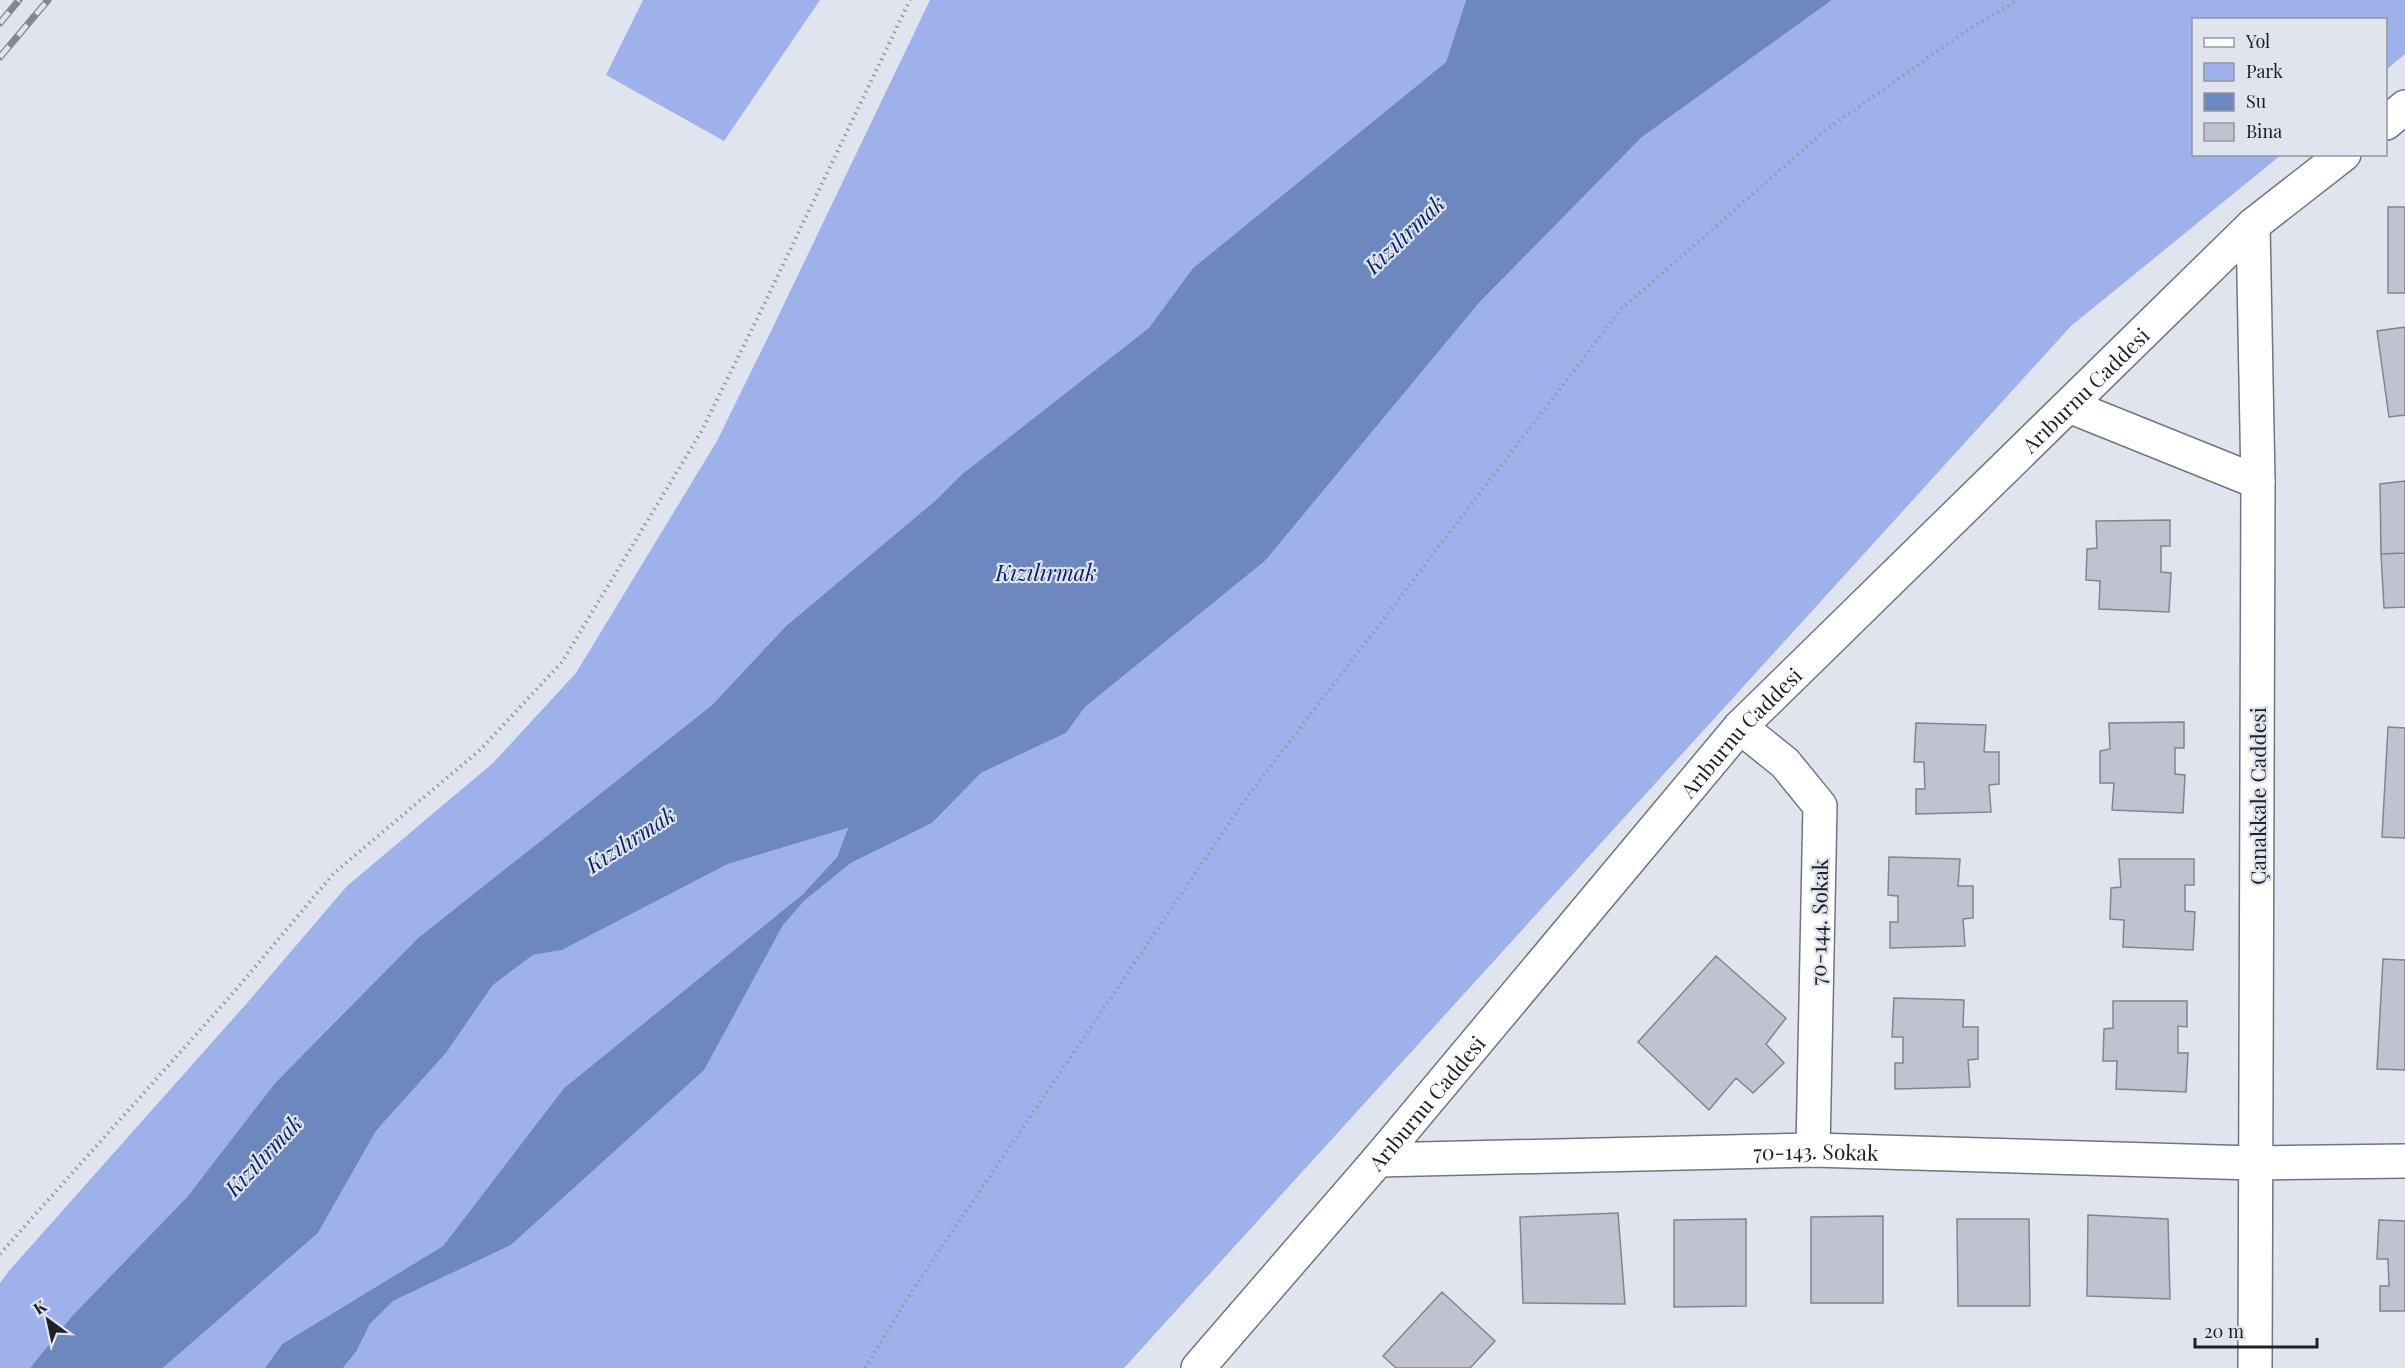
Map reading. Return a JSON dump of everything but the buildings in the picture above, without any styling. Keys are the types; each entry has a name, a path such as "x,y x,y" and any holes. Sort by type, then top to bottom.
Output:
{"street":[{"path":"2387,121 2405,107"},
{"name":"Arıburnu Caddesi","path":"1198,1368 1378,1160 1740,727 2253,225 2341,156"},
{"name":"Çanakkale Caddesi","path":"2253,225 2258,482 2254,1368"},
{"path":"2069,406 2258,482"},
{"name":"70-144. Sokak","path":"1740,727 1785,763 1820,806 1813,1150"},
{"name":"70-143. Sokak","path":"1378,1160 1813,1150 2254,1163 2405,1161"}],"path":[{"path":"0,1254 234,992 334,873 480,750 562,662 701,432 910,0"},
{"path":"865,1368 914,1288 1247,797 1622,308 1827,130 1969,29 2018,0"}],"green space":[{"path":"643,0 820,0 724,141 606,75"},
{"path":"930,0 1466,0 1446,62 1193,268 1150,328 961,475 936,500 786,626 712,705 418,938 275,1083 187,1197 72,1316 30,1368 0,1368 0,1283 8,1272 247,1003 347,886 493,763 576,673 717,441"},
{"path":"1832,0 2405,0 2405,54 2387,69 2387,18 2192,18 2192,156 2280,156 2071,326 1124,1368 343,1368 356,1352 370,1324 393,1301 511,1245 703,1070 783,924 804,901 851,863 932,823 981,773 1066,733 1085,707 1265,561 1478,304 1642,137"},
{"path":"848,828 837,857 803,894 564,1088 443,1246 282,1344 265,1368 163,1368 318,1233 376,1131 446,1053 493,985 533,955 562,950 728,864"}],"water":[{"name":"Kızılırmak","path":"1466,0 1832,0 1642,137 1478,304 1265,561 1085,707 1066,733 981,773 932,823 851,863 804,901 783,925 704,1070 511,1245 393,1301 370,1324 356,1352 343,1368 265,1368 282,1344 443,1246 564,1088 803,894 837,857 848,828 728,864 562,950 533,955 493,985 446,1053 376,1131 318,1233 163,1368 30,1368 72,1316 187,1197 275,1083 418,938 712,705 786,626 936,500 961,475 1149,328 1193,268 1446,62"}],"railway":[{"path":"0,23 19,0"},
{"path":"0,57 48,0"}]}
